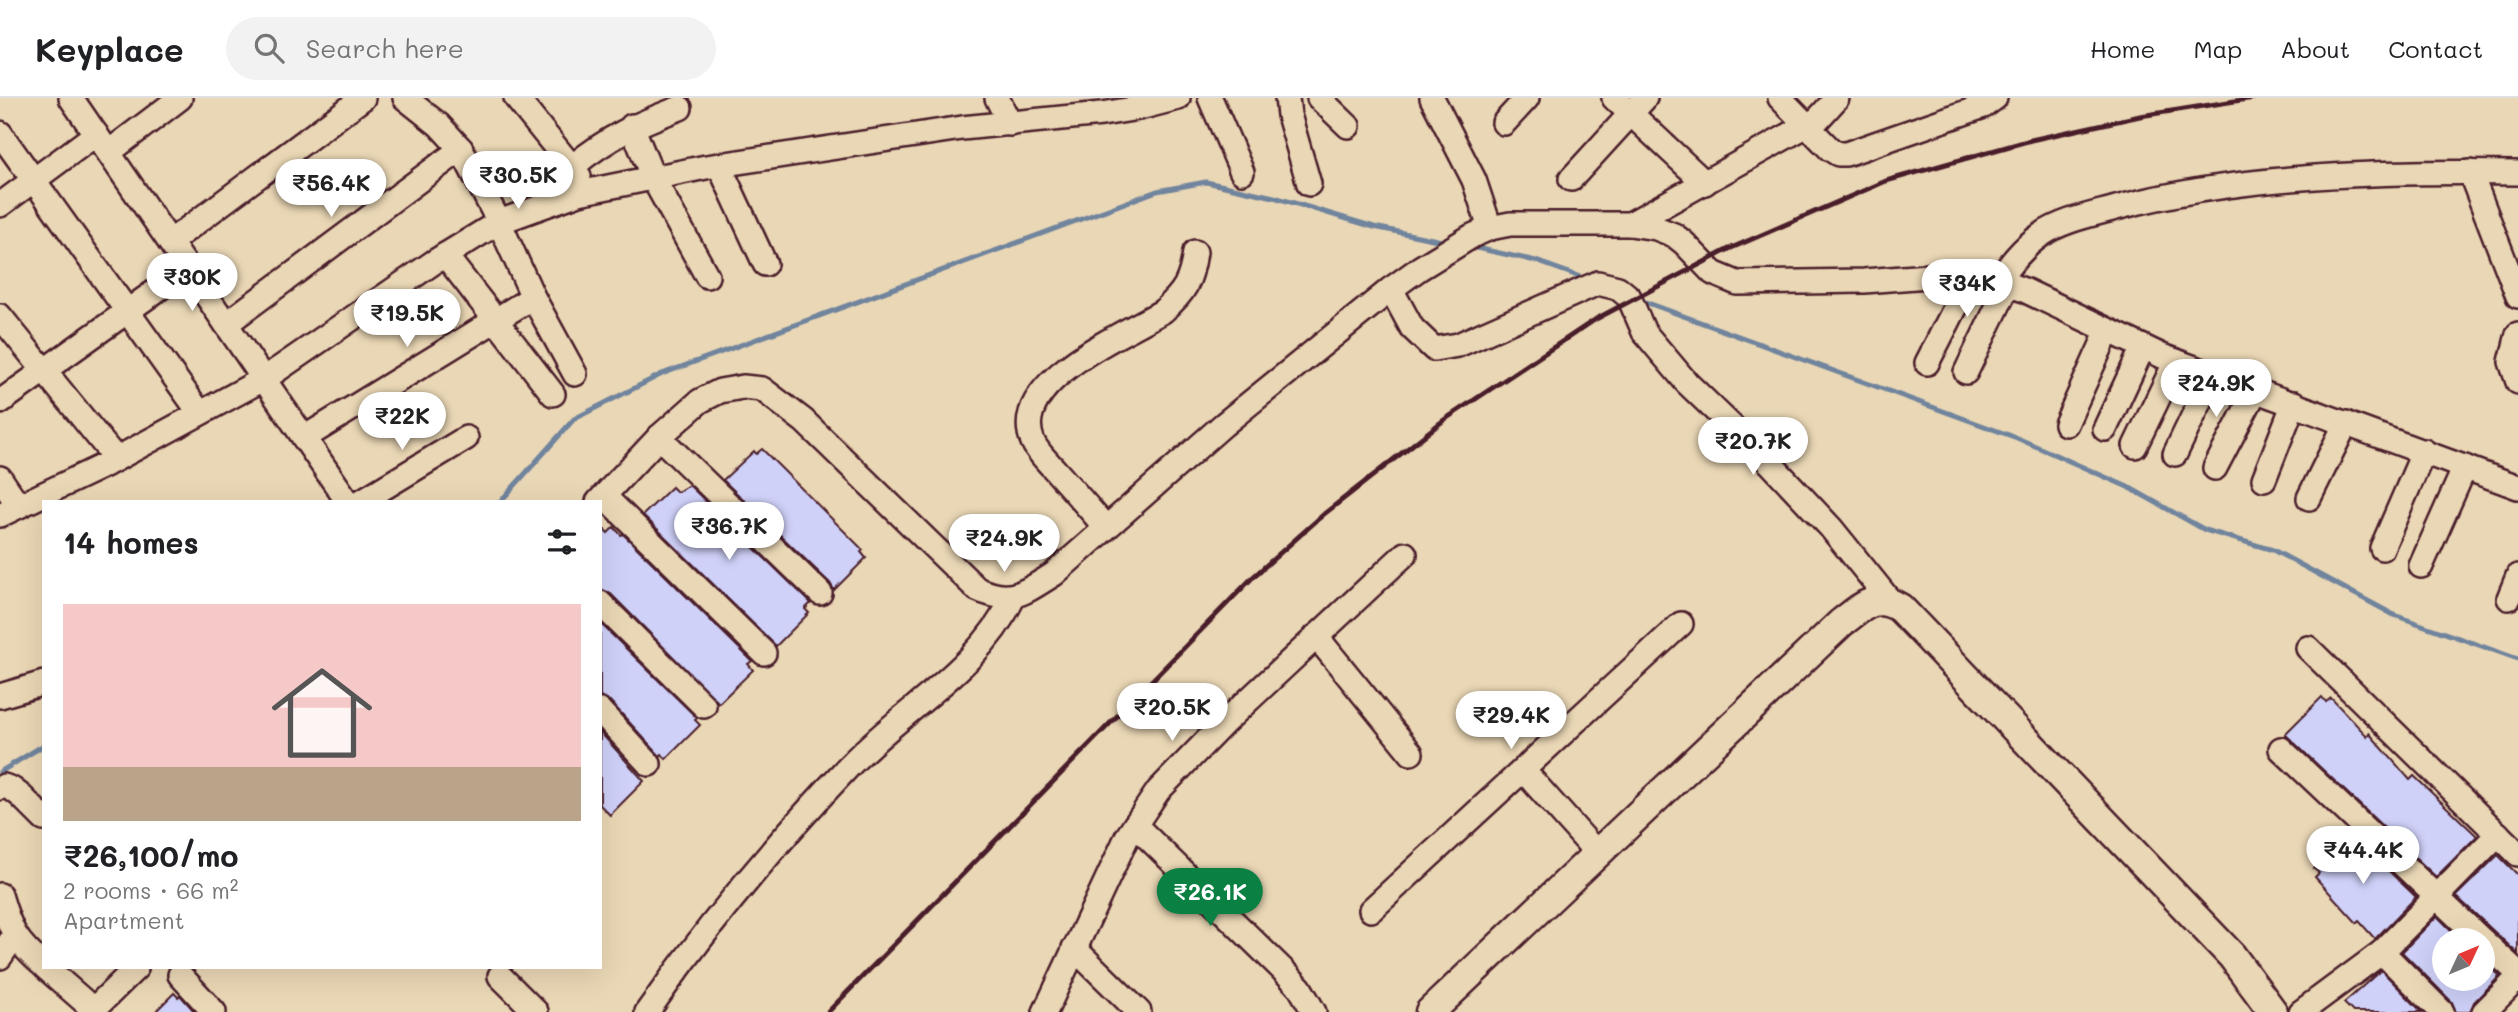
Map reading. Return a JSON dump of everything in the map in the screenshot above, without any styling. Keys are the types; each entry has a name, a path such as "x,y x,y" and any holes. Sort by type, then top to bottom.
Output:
{"street":[{"path":"71,98 347,500"},
{"path":"0,205 34,180 180,98"},
{"path":"170,242 363,98"},
{"path":"405,98 439,125 461,149 499,222 533,297 575,374"},
{"path":"516,98 573,166 588,191"},
{"path":"997,98 1010,124"},
{"path":"0,478 10,511 264,379 445,255 499,222 588,191 719,165 962,128 1010,124 1075,107 1139,108 1178,98"},
{"path":"1210,98 1242,172"},
{"path":"1287,98 1289,115 1309,184"},
{"path":"1319,98 1348,126"},
{"path":"1432,98 1474,180 1481,232"},
{"path":"1504,123 1527,98"},
{"path":"1780,98 1838,154 1846,154 1984,106 1995,98"},
{"path":"1630,225 1818,120 1837,98"},
{"path":"1571,179 1630,103 1705,183"},
{"path":"573,166 601,144 632,126 680,108"},
{"path":"632,126 653,178 707,276"},
{"path":"0,133 200,413"},
{"path":"226,324 461,149"},
{"path":"719,165 765,264"},
{"path":"2470,172 2518,296"},
{"path":"1966,372 2003,283 2028,245 2053,228 2145,200 2271,182 2337,176 2518,173"},
{"path":"764,653 601,499 659,437 700,401 720,391 743,387 762,389 804,421 977,589 995,597 1014,596 1054,574 1223,425 1391,289 1481,232 1531,223 1656,228 1674,235 1713,273 1737,283 1864,281 1941,275 2003,283 2176,361 2518,486"},
{"path":"1106,528 1038,451 1030,432 1032,412 1042,392 1061,372 1078,359 1163,311 1175,301 1189,282 1195,252"},
{"path":"445,255 553,394"},
{"path":"0,402 188,268"},
{"path":"1927,363 1971,277"},
{"path":"1391,289 1412,328 1434,349 1458,345 1598,283 1618,288 1629,297 1644,332 1687,383 1771,464 1831,528 1890,601 1985,695 2232,956 2273,1012"},
{"path":"304,438 533,297"},
{"path":"0,316 116,458"},
{"path":"2066,424 2108,331"},
{"path":"2518,334 2511,362 2518,382"},
{"path":"2105,429 2143,347"},
{"path":"2135,446 2176,361"},
{"path":"2175,454 2213,375"},
{"path":"2216,468 2256,390"},
{"path":"2264,479 2294,403"},
{"path":"2309,498 2346,422"},
{"path":"659,437 820,593"},
{"path":"363,500 466,438"},
{"path":"2382,548 2424,451"},
{"path":"2421,566 2465,467"},
{"path":"1045,1012 1112,866 1158,791 1179,767 1405,554"},
{"path":"2509,598 2518,576"},
{"path":"648,1012 707,930 812,807 851,764 977,653 999,624 1014,596"},
{"path":"1430,1012 1841,623 1869,602 1890,601"},
{"path":"602,605 704,706"},
{"path":"1371,910 1681,624"},
{"path":"1316,636 1411,752"},
{"path":"2308,648 2518,854"},
{"path":"0,696 42,684"},
{"path":"602,713 649,764"},
{"path":"2281,748 2470,928"},
{"path":"1523,770 1597,853"},
{"path":"0,788 4,786 12,789 42,817"},
{"path":"1135,825 1276,962 1300,988 1314,1012"},
{"path":"2301,1012 2382,952 2498,834"},
{"path":"0,895 14,936 42,964"},
{"path":"0,957 14,936"},
{"path":"1074,948 1139,1012"},
{"path":"2382,952 2442,1012"},
{"path":"2484,1012 2518,975 2496,953"},
{"path":"47,969 93,1011 135,969"},
{"path":"180,975 214,1012"},
{"path":"500,976 536,1012"}],"building":[{"path":"762,449 863,550 861,552 866,558 834,590 830,583 723,480 754,451 756,454"},
{"path":"689,485 811,603 805,609 809,613 776,646 643,515 672,487 677,492"},
{"path":"602,527 608,533 614,527 623,534 752,661 748,664 753,670 719,703 610,593 602,590"},
{"path":"602,625 697,718 695,720 700,725 666,759 662,754 660,756 610,701 602,698"},
{"path":"2322,697 2326,702 2331,698 2367,736 2369,733 2410,780 2414,776 2477,836 2436,877 2285,734"},
{"path":"602,734 644,781 610,815 602,807"},
{"path":"2349,833 2416,897 2375,939 2315,877 2319,873 2314,869"},
{"path":"2498,855 2518,875 2518,954 2496,933 2496,928 2490,928 2456,896"},
{"path":"2437,916 2449,928 2432,928 2432,982 2402,952"},
{"path":"2381,970 2422,1012 2353,1012 2344,1003"},
{"path":"2441,991 2485,991 2474,1002 2470,1012 2456,1012 2452,1002"},
{"path":"174,993 178,997 180,995 195,1012 155,1012"}],"waterway":[{"path":"502,500 574,419 662,374 1157,191 1206,182 1274,197 1374,227 1447,242"},
{"path":"1467,246 1536,261 1586,279"},
{"path":"1637,299 2017,438 2130,488 2205,530 2273,550 2394,615 2518,659"},
{"path":"0,772 42,746"}],"railway":[{"path":"828,1012 1253,577 1324,514 1444,420 1596,319 1729,249 1886,181 2031,140 2140,116 2254,98"}]}
